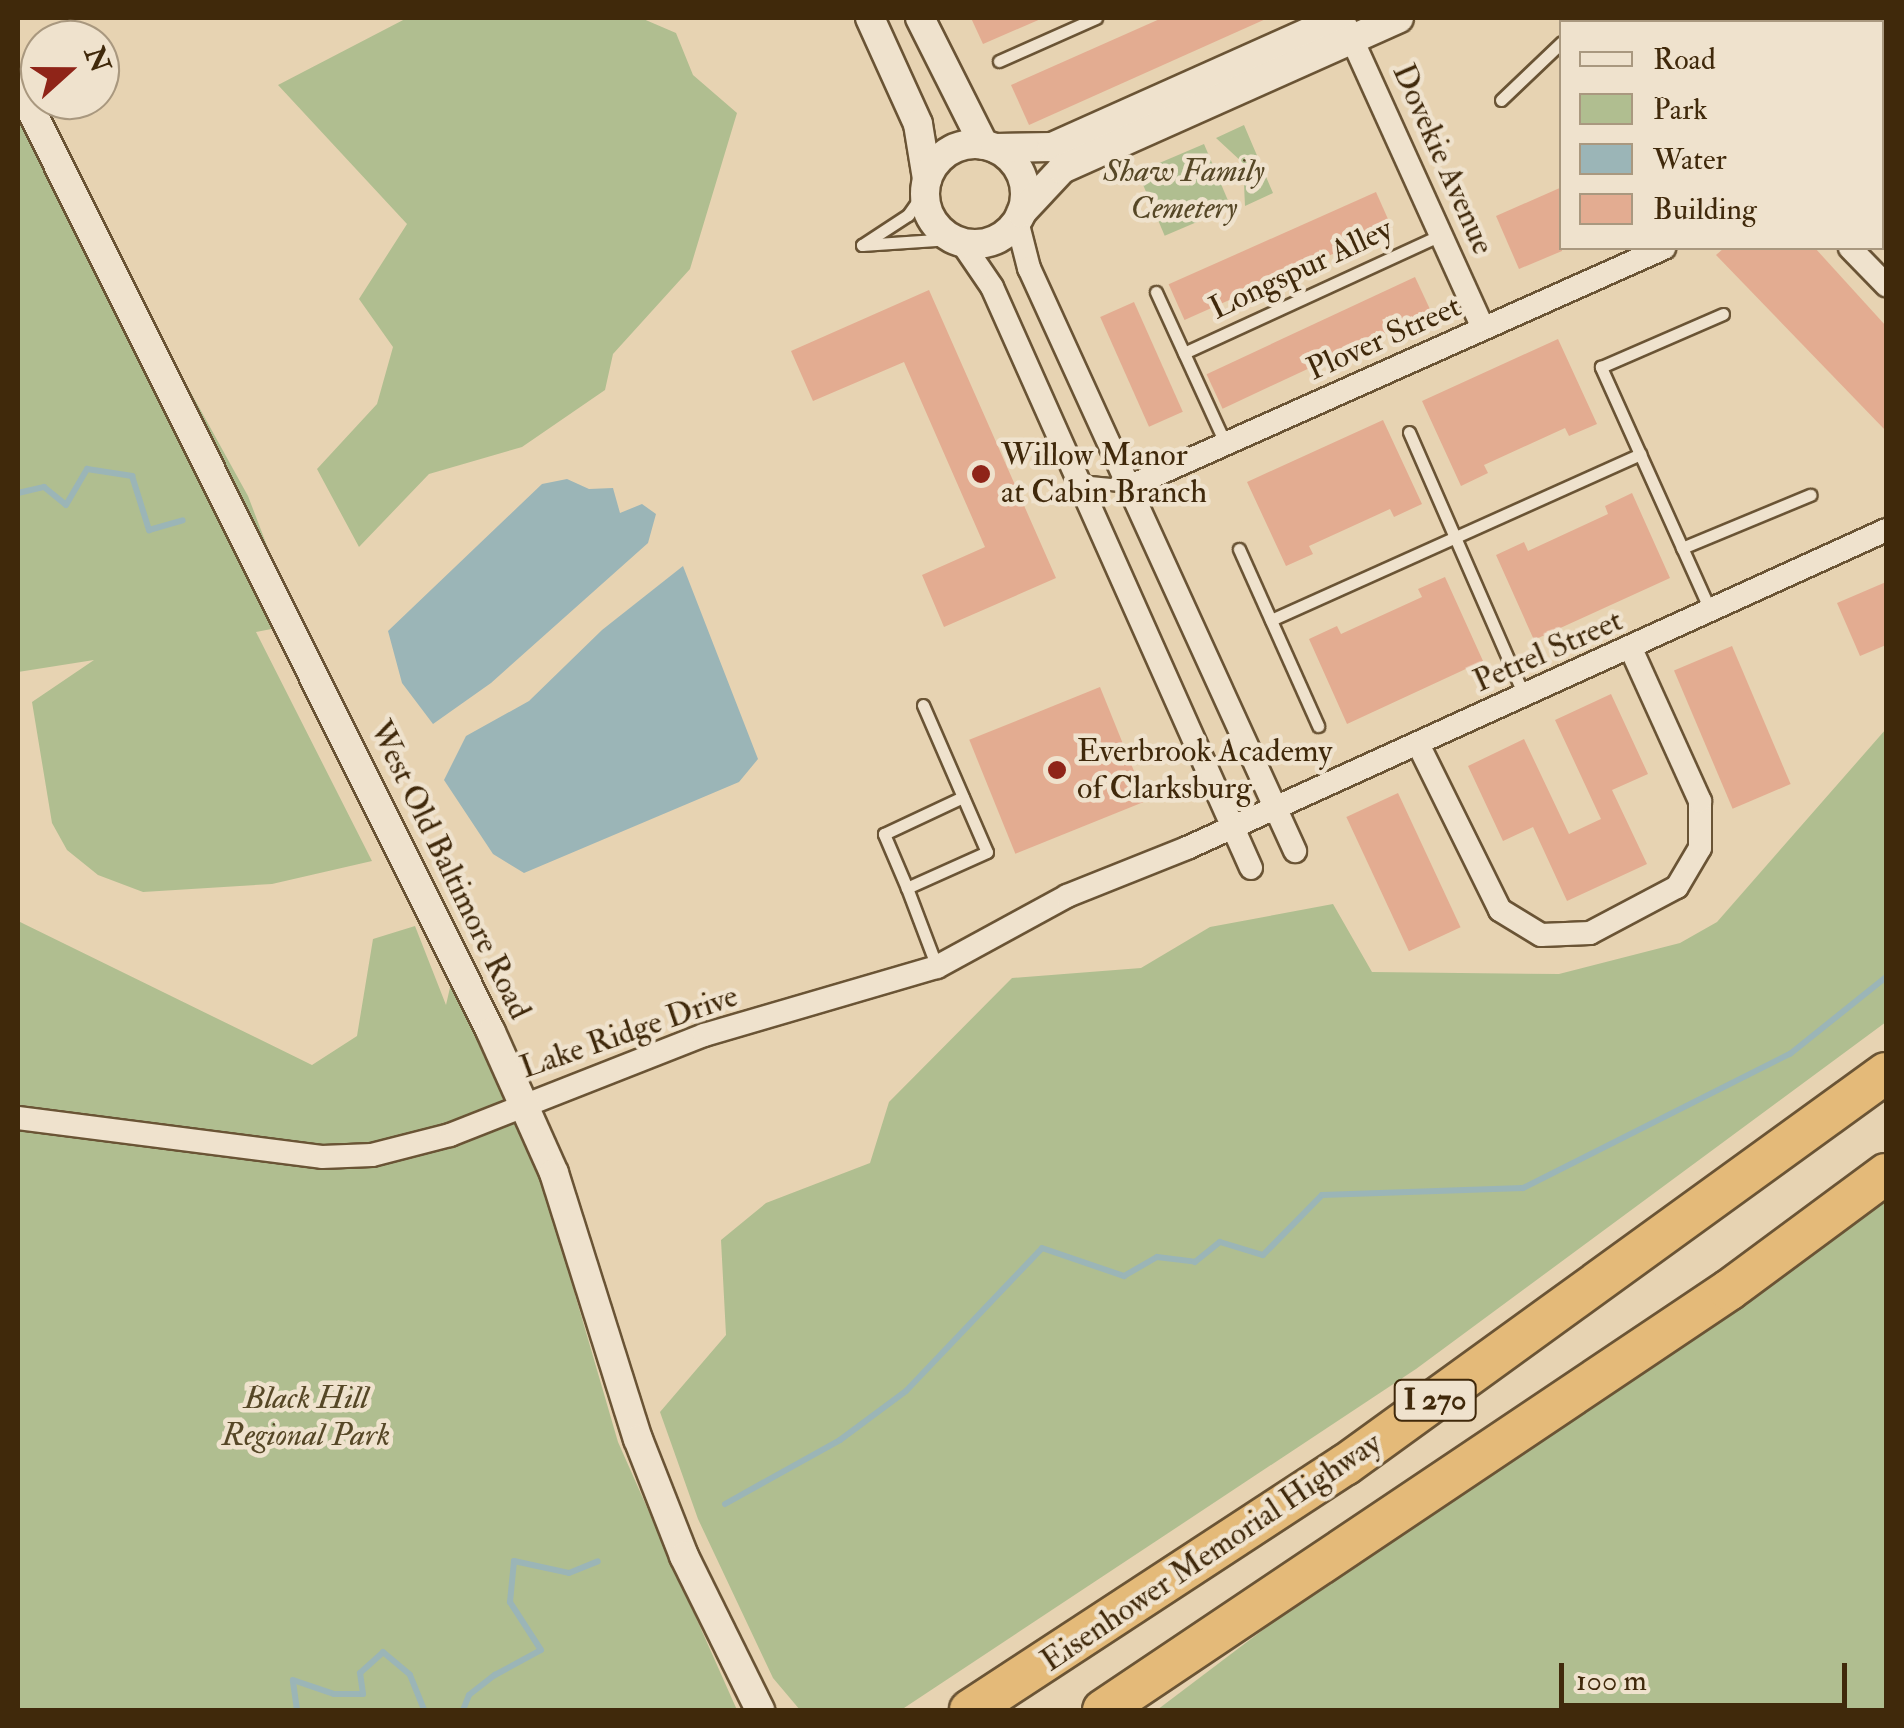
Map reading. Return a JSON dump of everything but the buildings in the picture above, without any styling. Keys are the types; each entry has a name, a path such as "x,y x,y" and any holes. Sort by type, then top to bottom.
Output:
{"highway":[{"name":"Eisenhower Memorial Highway","path":"970,1710 1346,1465 1886,1073"},
{"name":"I 270","path":"1104,1710 1729,1290 1886,1174"}],"street":[{"path":"870,18 918,124 931,219 980,262 1251,868"},
{"path":"920,18 989,146 1018,168 1019,217 1029,268 1295,851"},
{"path":"926,185 955,148 1052,146 1345,25 1398,18"},
{"path":"957,241 993,241 1062,169 1345,25"},
{"name":"Dovekie Avenue","path":"1345,25 1483,328"},
{"name":"West Old Baltimore Road","path":"18,84 217,494 363,770 522,1103 574,1231 638,1439 684,1556 760,1710"},
{"name":"Plover Street","path":"1130,486 1659,250"},
{"path":"1852,250 1886,285"},
{"name":"Petrel Street","path":"1233,827 1712,613 1886,530"},
{"path":"1418,744 1500,910 1541,935 1590,933 1677,887 1700,848 1700,801 1632,649"},
{"name":"Lake Ridge Drive","path":"18,1118 322,1157 410,1146 704,1034 936,968 1067,896 1233,827"}],"lane":[{"path":"999,61 1096,18"},
{"path":"1501,100 1559,45"},
{"path":"926,185 908,215 862,246 957,241"},
{"name":"Longspur Alley","path":"1184,353 1441,235"},
{"name":"Longspur Alley","path":"1156,292 1226,446"},
{"path":"1712,613 1601,367 1723,314"},
{"path":"1410,432 1525,697"},
{"path":"1271,620 1640,454"},
{"path":"1080,481 1130,486"},
{"path":"1682,548 1810,495"},
{"path":"1239,549 1318,726"},
{"path":"907,888 987,852 923,704"},
{"path":"936,968 884,834 963,796"}],"green space":[{"path":"407,18 641,18 676,33 693,75 737,113 690,269 613,354 605,390 522,447 429,474 359,547 317,469 377,404 393,347 359,299 407,224 278,85"},
{"path":"18,79 20,120 41,120 248,496 297,624 256,632 372,861 272,884 143,892 98,875 67,850 52,823 32,702 94,660 18,672"},
{"path":"1244,125 1273,193 1245,206 1243,163 1216,138"},
{"name":"Shaw Family Cemetery","path":"1204,144 1231,208 1165,236 1138,172"},
{"path":"1886,729 1886,1022 1416,1369 901,1710 800,1710 773,1678 698,1519 660,1412 726,1335 721,1240 766,1203 870,1163 889,1102 1012,978 1141,968 1210,927 1333,904 1372,972 1559,974 1680,943 1717,922"},
{"name":"Black Hill Regional Park","path":"18,921 312,1065 357,1036 373,939 415,926 446,1005 454,970 535,1157 618,1442 737,1710 18,1710"},
{"path":"1886,1158 1886,1710 1157,1710"}],"water":[{"path":"567,479 589,489 613,488 620,513 642,504 656,514 648,543 491,683 433,724 402,683 388,631 542,484"},
{"path":"683,566 758,759 739,782 524,873 493,854 444,780 466,736 529,701 602,630"}],"waterway":[{"path":"18,493 44,487 66,505 87,469 132,476 149,530 183,520"},
{"path":"725,1504 840,1440 906,1391 1042,1248 1124,1276 1157,1257 1195,1262 1220,1242 1263,1255 1322,1195 1523,1188 1790,1054 1886,977"},
{"path":"463,1710 469,1695 495,1675 541,1650 510,1602 514,1561 569,1573 598,1561"},
{"path":"297,1710 293,1680 334,1694 363,1694 360,1673 383,1652 410,1675 424,1710"}],"place":[{"name":"Willow Manor at Cabin Branch","path":"981,474"},
{"name":"Everbrook Academy of Clarksburg","path":"1057,770"}]}
